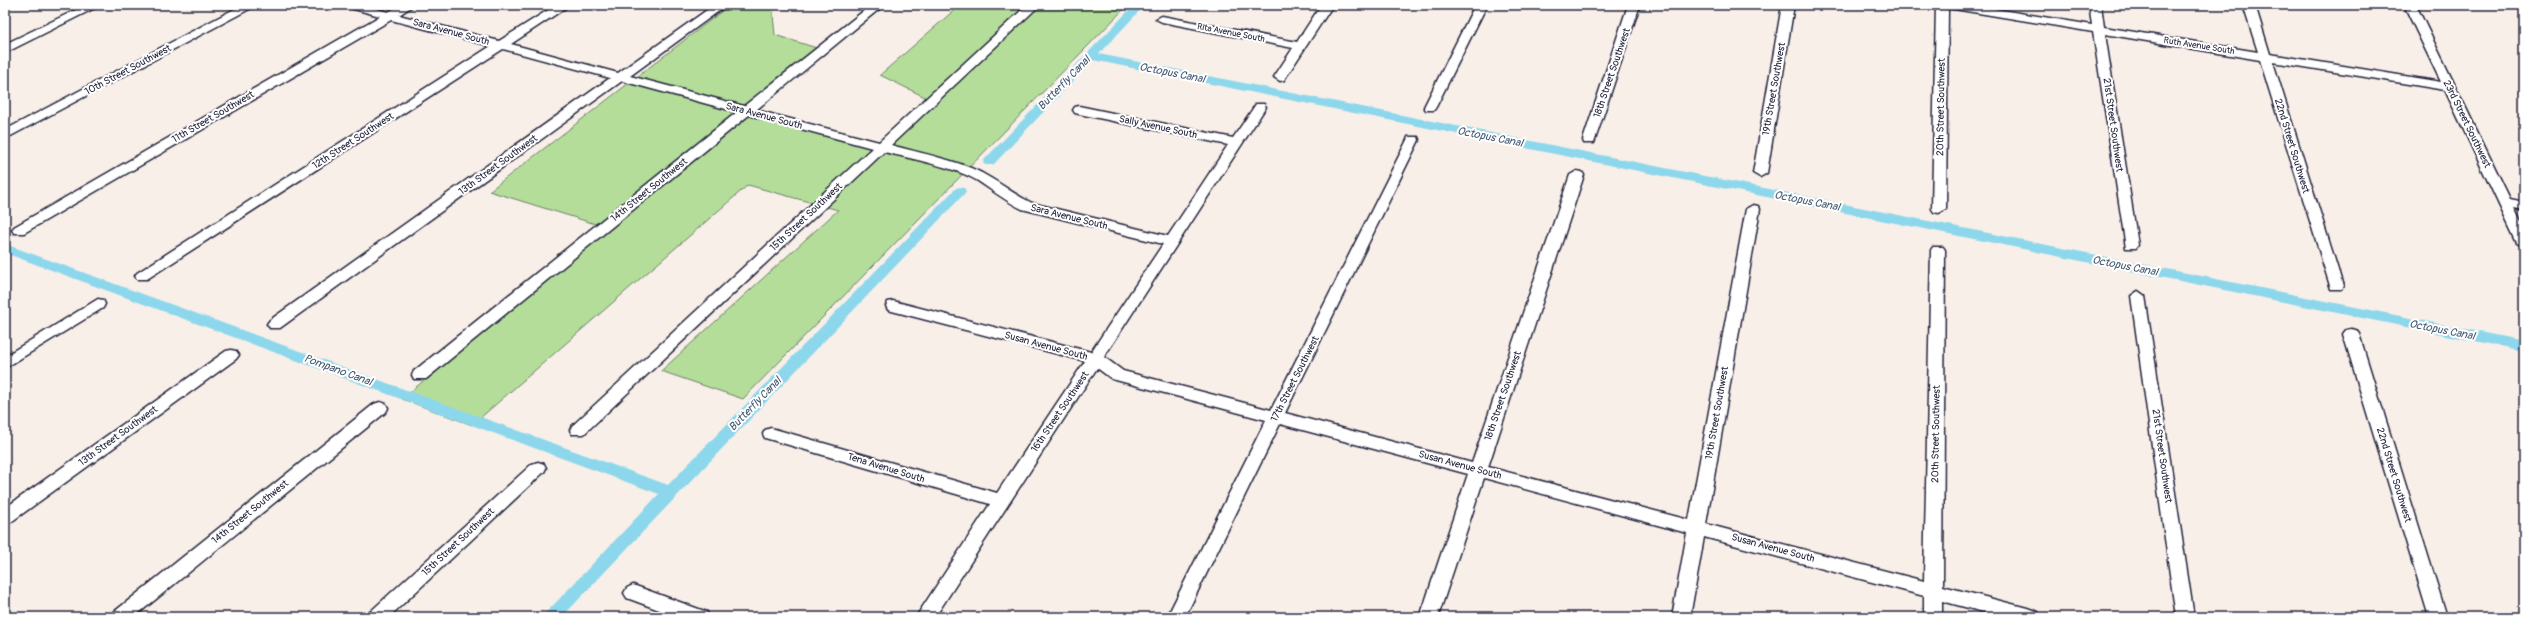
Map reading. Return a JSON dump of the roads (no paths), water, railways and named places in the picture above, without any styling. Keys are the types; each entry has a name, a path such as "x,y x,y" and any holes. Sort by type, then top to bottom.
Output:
{"street":[{"path":"5,49 95,5"},
{"name":"10th Street Southwest","path":"5,135 251,5"},
{"name":"Sara Avenue South","path":"350,5 881,147 972,173 1027,206 1171,241"},
{"name":"11th Street Southwest","path":"19,230 408,5"},
{"name":"12th Street Southwest","path":"142,276 564,5"},
{"name":"13th Street Southwest","path":"275,324 721,5"},
{"name":"14th Street Southwest","path":"420,376 878,5"},
{"name":"15th Street Southwest","path":"578,430 1034,5"},
{"path":"1280,77 1327,5"},
{"path":"1430,107 1481,5"},
{"name":"18th Street Southwest","path":"1589,140 1634,5"},
{"name":"19th Street Southwest","path":"1760,173 1788,5"},
{"name":"20th Street Southwest","path":"1940,209 1942,5"},
{"name":"Ruth Avenue South","path":"1950,5 2449,87"},
{"name":"21st Street Southwest","path":"2095,5 2100,30 2131,245"},
{"name":"22nd Street Southwest","path":"2249,5 2336,286"},
{"name":"23rd Street Southwest","path":"2410,5 2524,243"},
{"name":"Rita Avenue South","path":"1162,19 1300,46"},
{"name":"16th Street Southwest","path":"924,617 1096,359 1171,241 1260,107"},
{"name":"Sally Avenue South","path":"1079,110 1236,143"},
{"name":"17th Street Southwest","path":"1176,617 1413,140"},
{"name":"18th Street Southwest","path":"1429,617 1577,175"},
{"path":"2505,202 2524,206"},
{"name":"19th Street Southwest","path":"1682,617 1752,209"},
{"name":"20th Street Southwest","path":"1933,617 1938,250"},
{"name":"21st Street Southwest","path":"2138,296 2185,617"},
{"path":"5,363 98,304"},
{"name":"Susan Avenue South","path":"893,306 1096,359 1118,375 2031,617"},
{"name":"22nd Street Southwest","path":"2351,334 2438,617"},
{"name":"13th Street Southwest","path":"5,517 231,355"},
{"name":"14th Street Southwest","path":"121,617 380,408"},
{"name":"Tena Avenue South","path":"771,434 1001,501"},
{"name":"15th Street Southwest","path":"377,617 538,468"},
{"path":"633,594 700,617"}],"waterway":[{"name":"Butterfly Canal","path":"989,162 1140,5"},
{"path":"2519,5 2524,6"},
{"name":"Octopus Canal","path":"1091,56 2524,346"},
{"name":"Butterfly Canal","path":"551,617 960,191"},
{"name":"Pompano Canal","path":"5,248 671,492"}]}
